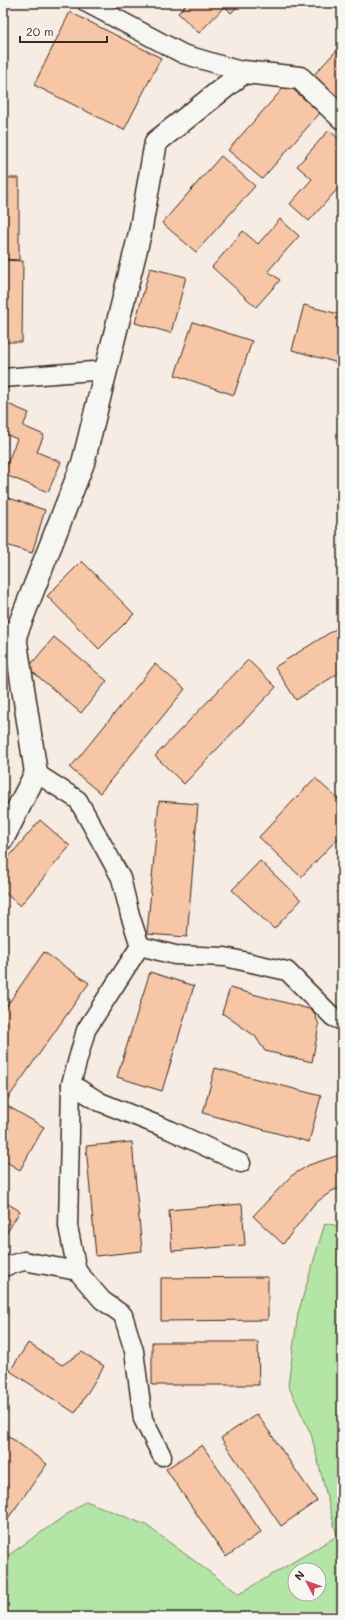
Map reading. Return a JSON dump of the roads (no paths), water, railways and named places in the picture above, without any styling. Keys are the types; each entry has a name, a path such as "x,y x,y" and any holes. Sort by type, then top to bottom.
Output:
{"street":[{"path":"3,838 36,773 15,636 83,463 140,233 156,142 244,72 300,78 342,118"}],"lane":[{"path":"87,3 183,54 244,72"},
{"path":"3,378 106,370"},
{"path":"36,773 78,800 121,878 130,915 140,946"},
{"path":"140,946 175,955 225,958 287,971 333,1017 342,1021"},
{"path":"140,946 86,1030 71,1084 68,1226 77,1271 102,1300 123,1315 134,1351 143,1419 162,1456"},
{"path":"71,1084 100,1102 170,1130 241,1163"},
{"path":"3,1267 24,1261 77,1271"}]}
